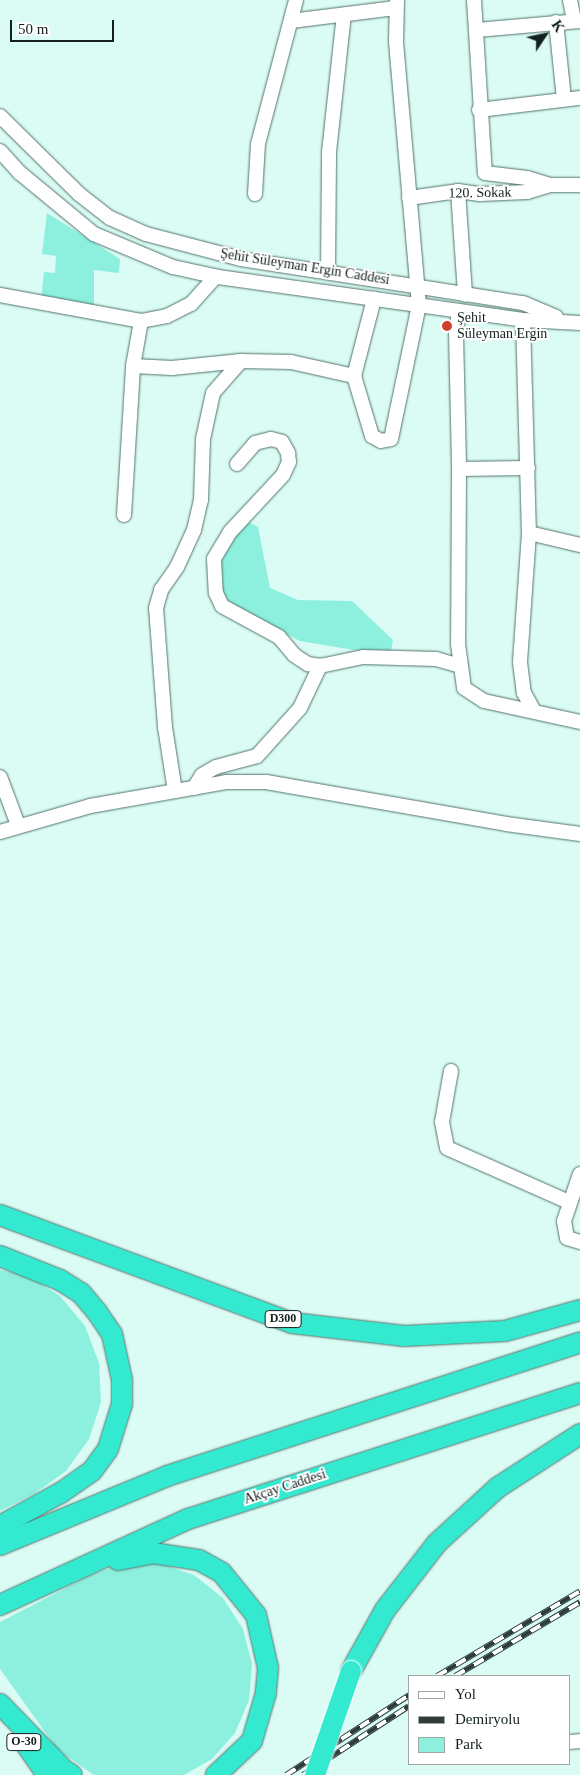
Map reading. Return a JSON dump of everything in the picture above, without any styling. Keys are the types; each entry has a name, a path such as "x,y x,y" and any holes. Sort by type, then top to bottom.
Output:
{"highway":[{"name":"D300","path":"0,1216 292,1323 413,1336 505,1331 580,1310"},
{"path":"0,1256 40,1270 81,1293 112,1334 122,1380 122,1396 108,1449 92,1471 60,1493 0,1526"},
{"path":"0,1544 167,1476 580,1343"},
{"name":"Akçay Caddesi","path":"0,1605 188,1519 580,1393"},
{"path":"316,1775 351,1671 385,1610 437,1543 497,1488 580,1434"},
{"path":"0,1605 90,1569 153,1553 199,1560 222,1574 256,1615 268,1668 266,1693 252,1741 216,1775"},
{"path":"0,1704 64,1770 72,1775"},
{"name":"O-30","path":"0,1708 47,1775"}],"street":[{"path":"255,194 258,144 296,0"},
{"path":"474,0 477,30 479,110 486,173 526,178 550,185"},
{"path":"477,30 577,21 570,0"},
{"path":"291,21 344,15 396,4 410,198 419,284 419,305 391,439 382,441 372,436 354,376 374,299"},
{"path":"328,271 330,152 344,15"},
{"path":"556,22 564,100"},
{"path":"479,110 580,98"},
{"name":"Şehit Süleyman Ergin Caddesi","path":"0,116 57,176 110,218 146,234 241,259 419,284 465,295 523,303 561,319"},
{"name":"Şehit Süleyman Ergin Caddesi","path":"0,151 20,173 94,234 173,267 215,277 523,320 561,319 580,322"},
{"name":"120. Sokak","path":"410,198 458,191 480,194 527,192 550,185 580,185"},
{"path":"458,191 465,295"},
{"path":"0,295 141,321 167,316 191,304 215,277"},
{"path":"459,311 456,333 459,469 457,562 460,666 464,688 484,701 580,722"},
{"path":"523,320 529,533 520,662 524,693 534,711"},
{"path":"124,515 133,366 141,321"},
{"path":"133,366 172,368 241,361 291,362 354,376"},
{"path":"175,791 165,727 156,608 161,590 177,567 194,530 201,500 203,439 213,393 241,361"},
{"path":"237,464 255,444 271,439 282,442 288,453 289,462 283,474 230,532 214,558 216,593 222,606 233,614 279,637 294,655 320,666 363,657 436,659 460,666"},
{"path":"459,469 528,468"},
{"path":"529,533 580,545"},
{"path":"194,788 202,775 216,767 256,756 300,708 320,666"},
{"path":"0,777 18,825"},
{"path":"0,832 18,825 90,806 226,782 266,782 506,824 580,834"},
{"path":"451,1071 442,1122 447,1148 570,1202"},
{"path":"580,1174 564,1221 567,1238 580,1242"}],"green space":[{"path":"47,213 120,259 119,273 94,270 94,311 41,300 44,272 55,273 56,256 42,254"},
{"path":"245,520 258,527 270,588 298,600 352,601 393,640 390,656 300,641 224,603 218,559"},
{"path":"0,1270 26,1275 60,1296 85,1326 99,1363 101,1402 89,1439 66,1471 34,1494 0,1511"},
{"path":"158,1563 194,1575 223,1598 243,1629 252,1664 249,1700 235,1733 212,1759 184,1775 94,1775 58,1750 0,1669 0,1622 87,1577 121,1564"}],"railway":[{"path":"439,1675 580,1591"},
{"path":"457,1675 580,1602"},
{"path":"286,1775 408,1696"},
{"path":"303,1775 408,1707"}],"place":[{"name":"Şehit Süleyman Ergin","path":"447,326"}]}
